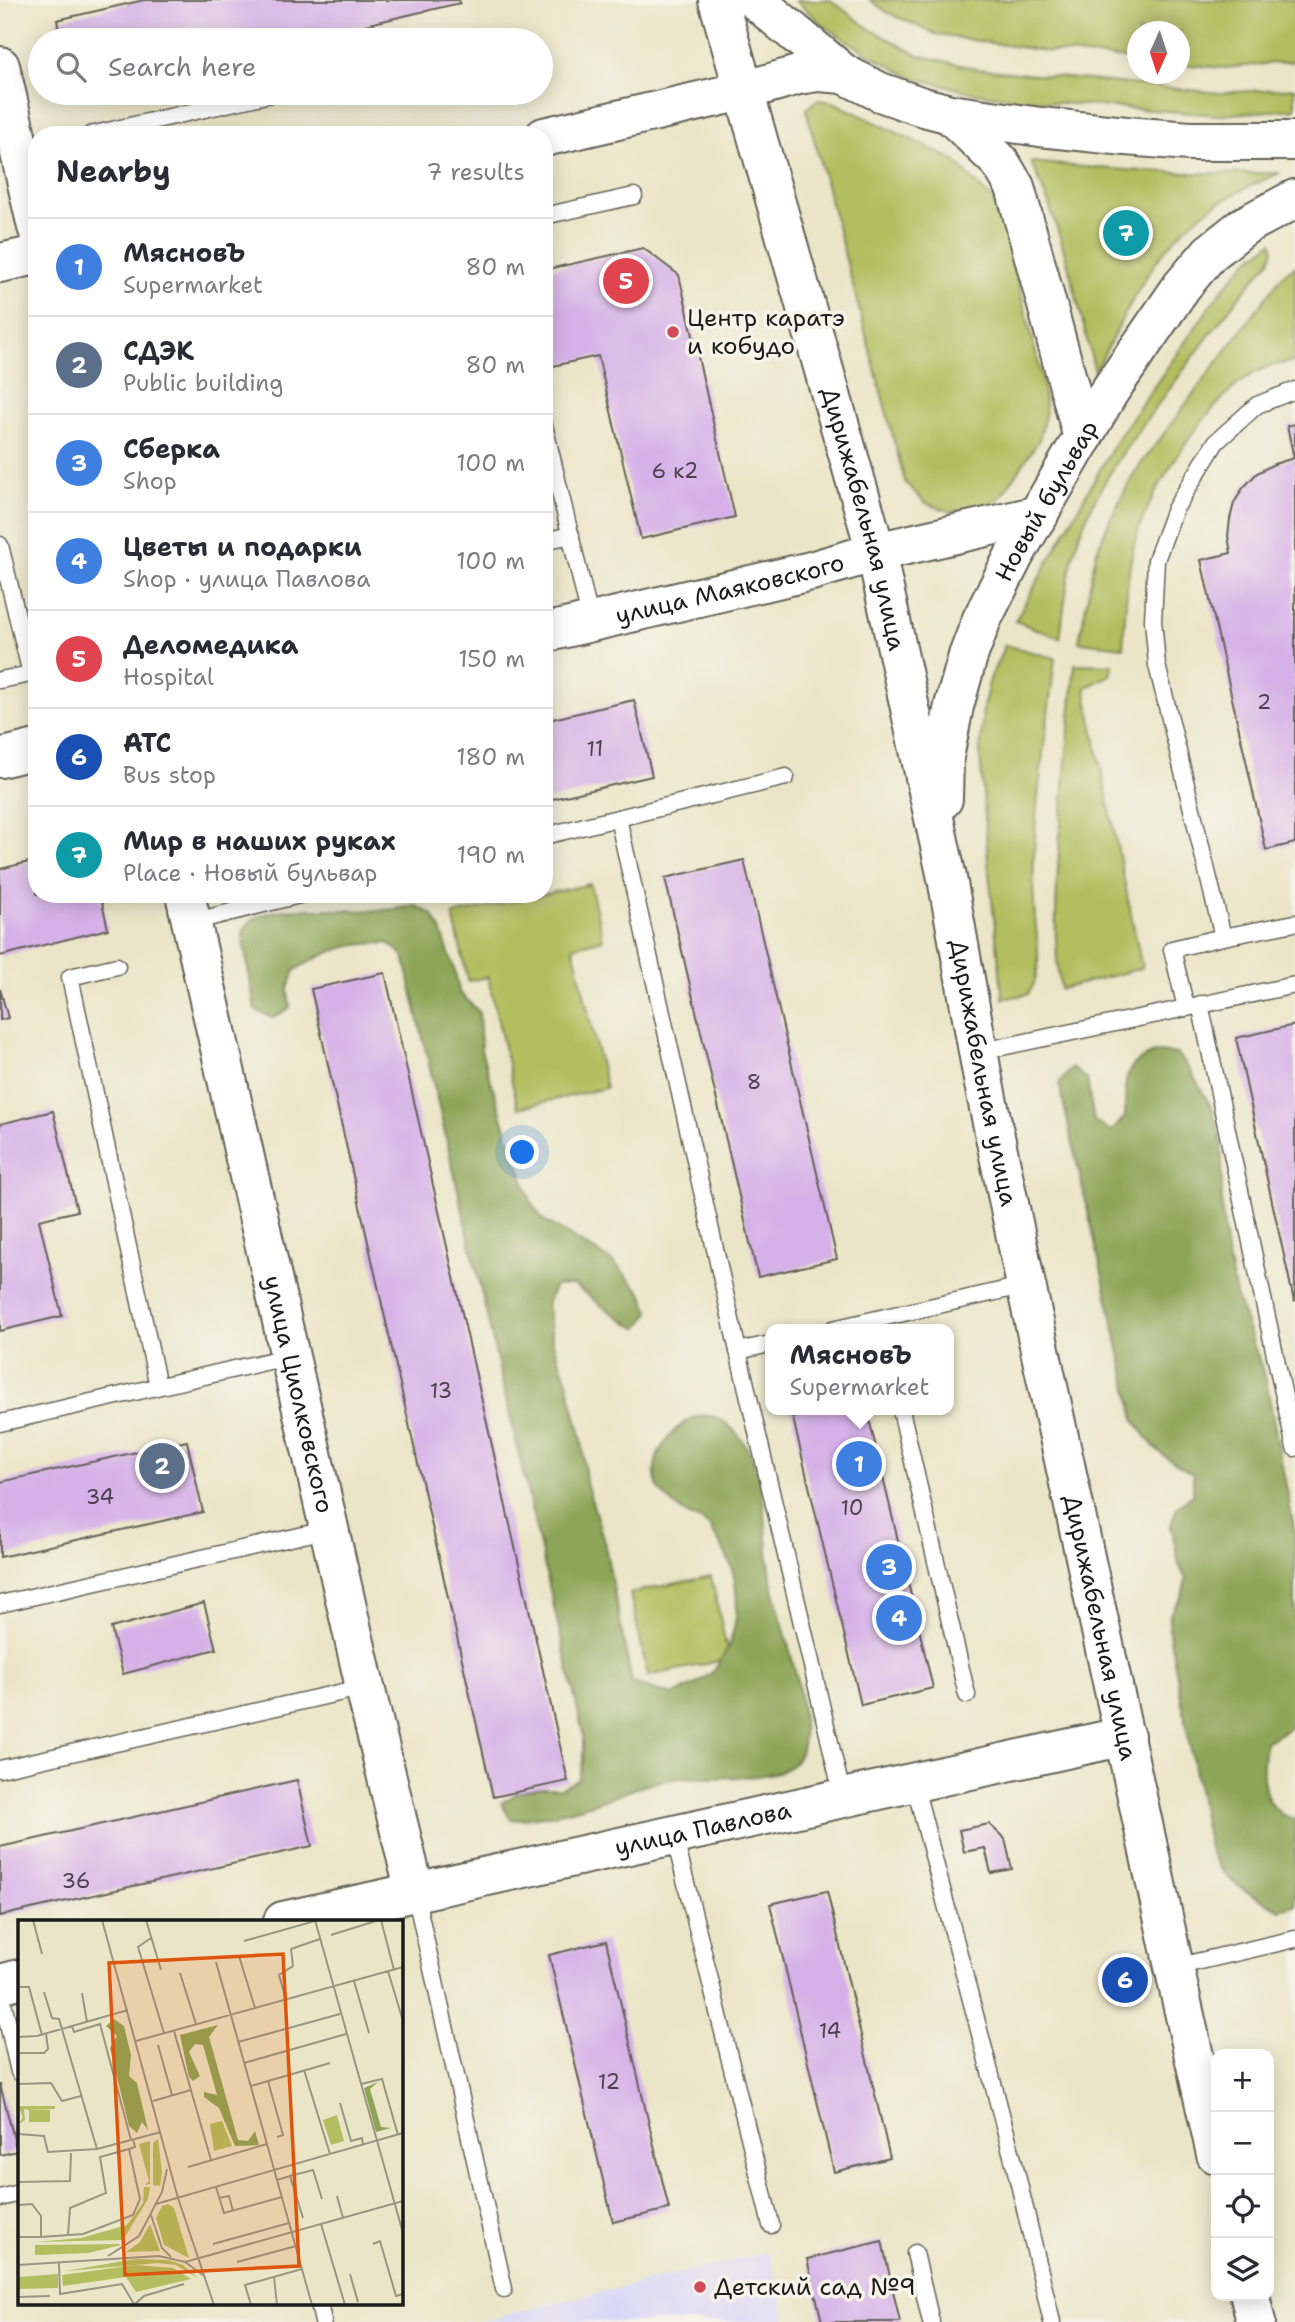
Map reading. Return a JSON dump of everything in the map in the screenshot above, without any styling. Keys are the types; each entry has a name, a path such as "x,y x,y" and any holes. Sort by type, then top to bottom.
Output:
{"main road":[{"name":"Дирижабельная улица","path":"718,0 876,552 947,878 978,1052 1026,1285 1211,2132"},
{"path":"755,0 844,74 880,92 950,114 1040,127 1190,141 1295,141"},
{"path":"0,66 28,149"},
{"path":"553,135 743,91 799,75 818,72 844,74"},
{"path":"950,114 1000,162 1015,187 1083,438"},
{"name":"Новый бульвар","path":"947,878 943,811 944,771 954,706 982,619 1014,556 1109,392 1182,286 1210,253 1244,226 1295,199"},
{"path":"0,262 28,257"},
{"name":"улица Маяковского","path":"553,631 1039,515"},
{"path":"0,758 28,751"},
{"name":"улица Циолковского","path":"189,908 365,1688 415,1893"},
{"name":"улица Павлова","path":"288,1920 1125,1736"},
{"path":"0,1983 18,1979"},
{"path":"1251,2301 1256,2322"}],"lane":[{"path":"130,126 222,105"},
{"path":"553,214 634,196"},
{"path":"1223,937 1157,665 1153,620 1156,560 1175,509 1216,442 1257,405 1295,390"},
{"path":"553,462 591,622"},
{"path":"553,539 571,535"},
{"path":"0,545 28,650"},
{"path":"0,680 28,674"},
{"path":"553,834 786,777"},
{"path":"618,818 738,1351 843,1798"},
{"path":"189,908 230,903"},
{"path":"1295,923 1172,949 1193,1006 1295,1448"},
{"path":"117,965 71,977 158,1386"},
{"path":"978,1052 1295,985"},
{"path":"880,1324 1026,1285"},
{"path":"738,1351 765,1345"},
{"path":"0,1423 291,1356"},
{"path":"902,1415 967,1695"},
{"path":"0,1604 330,1528"},
{"path":"0,1769 365,1688"},
{"path":"914,1783 1015,2167 1052,2322"},
{"path":"674,1835 771,2225"},
{"path":"415,1893 503,2289"},
{"path":"1174,1967 1295,1939"},
{"path":"0,1989 18,2068"},
{"path":"0,2199 18,2193"},
{"path":"915,2253 931,2322"},
{"path":"319,2304 323,2322"}],"shaded area":[{"name":"Детский сад №9","path":"769,2252 786,2322 478,2322"}],"green space":[{"path":"795,0 830,0 870,29 918,55 978,69 1220,93 1295,88 1295,109 1218,115 1046,102 974,93 911,77 823,25"},
{"path":"870,0 1295,0 1295,61 1224,68 1190,65 1190,21 1127,21 1127,59 1045,51 938,35 888,13"},
{"path":"817,100 833,102 954,160 1000,208 1042,378 1046,412 1039,440 1000,498 981,508 951,512 925,503 905,482 806,109"},
{"path":"1031,162 1155,172 1280,173 1245,188 1212,207 1174,240 1143,281 1095,372 1061,239"},
{"path":"1272,242 1274,250 1270,261 1206,339 1135,436 1092,505 1068,579 1060,638 1015,621 1116,441 1218,295 1246,262"},
{"path":"1295,266 1295,361 1268,367 1245,379 1227,395 1191,436 1160,484 1135,540 1127,585 1123,647 1079,642 1096,553 1111,517 1135,472 1282,276"},
{"path":"1005,645 1055,658 1034,844 1037,974 1028,994 1003,999 989,873 980,753 983,708 990,679"},
{"path":"1075,664 1113,665 1110,675 1085,688 1142,968 1061,989 1056,944 1056,897"},
{"path":"590,884 603,939 573,947 606,1088 518,1108 488,977 468,981 453,915 506,903 553,903 553,892"},
{"path":"414,905 432,914 441,930 459,992 479,1012 481,1050 532,1204 544,1220 613,1262 642,1293 650,1312 638,1329 574,1285 555,1286 547,1303 553,1343 567,1381 582,1440 586,1482 604,1541 632,1683 673,1695 713,1671 726,1652 732,1636 737,1604 736,1588 727,1556 709,1526 702,1520 686,1515 669,1500 658,1487 655,1477 655,1466 662,1447 676,1430 697,1416 716,1418 739,1436 758,1474 772,1583 801,1703 801,1748 794,1763 784,1769 756,1776 668,1780 570,1810 521,1819 511,1820 501,1803 519,1792 561,1788 578,1780 583,1761 583,1733 404,956 388,943 350,946 318,957 295,970 288,989 290,1008 273,1018 255,1010 242,932 255,918 293,909 374,911"},
{"path":"1157,1052 1178,1054 1212,1108 1218,1128 1222,1149 1222,1211 1227,1252 1236,1295 1266,1380 1295,1533 1295,1725 1266,1742 1263,1765 1268,1799 1283,1815 1295,1819 1295,1906 1280,1910 1230,1880 1209,1849 1169,1633 1170,1614 1182,1596 1186,1579 1179,1565 1171,1525 1177,1507 1193,1495 1193,1474 1160,1452 1147,1439 1135,1420 1059,1083 1072,1067 1087,1080 1094,1121 1111,1131 1125,1117 1126,1084 1131,1069 1137,1062"},
{"path":"711,1576 729,1659 648,1676 630,1593"}],"building":[{"path":"144,0 459,0 460,3 352,28 59,28 57,20"},
{"path":"643,248 679,275 735,517 641,539 598,356 553,366 553,268"},
{"path":"1295,424 1295,843 1266,850 1201,560 1231,553 1228,536 1234,503 1257,473 1294,458 1287,426"},
{"path":"634,700 652,776 553,799 553,719"},
{"path":"744,860 837,1259 758,1277 665,878"},
{"path":"28,862 28,903 102,903 108,929 0,956 0,869"},
{"path":"385,973 568,1781 493,1797 311,989"},
{"path":"0,989 8,1018 0,1020"},
{"path":"1295,1025 1295,1301 1294,1301 1236,1038"},
{"path":"53,1111 77,1211 39,1220 62,1316 0,1331 0,1124"},
{"path":"792,1415 868,1415 933,1688 861,1705"},
{"path":"187,1441 203,1512 0,1557 0,1482"},
{"path":"204,1603 216,1649 123,1674 111,1628"},
{"path":"297,1780 312,1846 0,1916 0,1847"},
{"path":"989,1824 1005,1839 1012,1869 991,1873 985,1848 964,1852 959,1830"},
{"path":"827,1891 890,2158 834,2172 770,1904"},
{"path":"606,1941 669,2209 613,2222 549,1955"},
{"path":"0,2084 17,2151 0,2155"},
{"path":"882,2241 900,2322 822,2322 807,2259"}],"place":[{"name":"Мир в наших руках","path":"1126,233"},
{"name":"Деломедика","path":"626,281"},
{"name":"Центр каратэ и кобудо","path":"673,332"},
{"name":"МясновЪ","path":"859,1464"},
{"name":"СДЭК","path":"162,1466"},
{"name":"Сберка","path":"889,1567"},
{"name":"Цветы и подарки","path":"899,1618"},
{"name":"АТС","path":"1125,1980"},
{"name":"Детский сад №9","path":"700,2287"}]}
